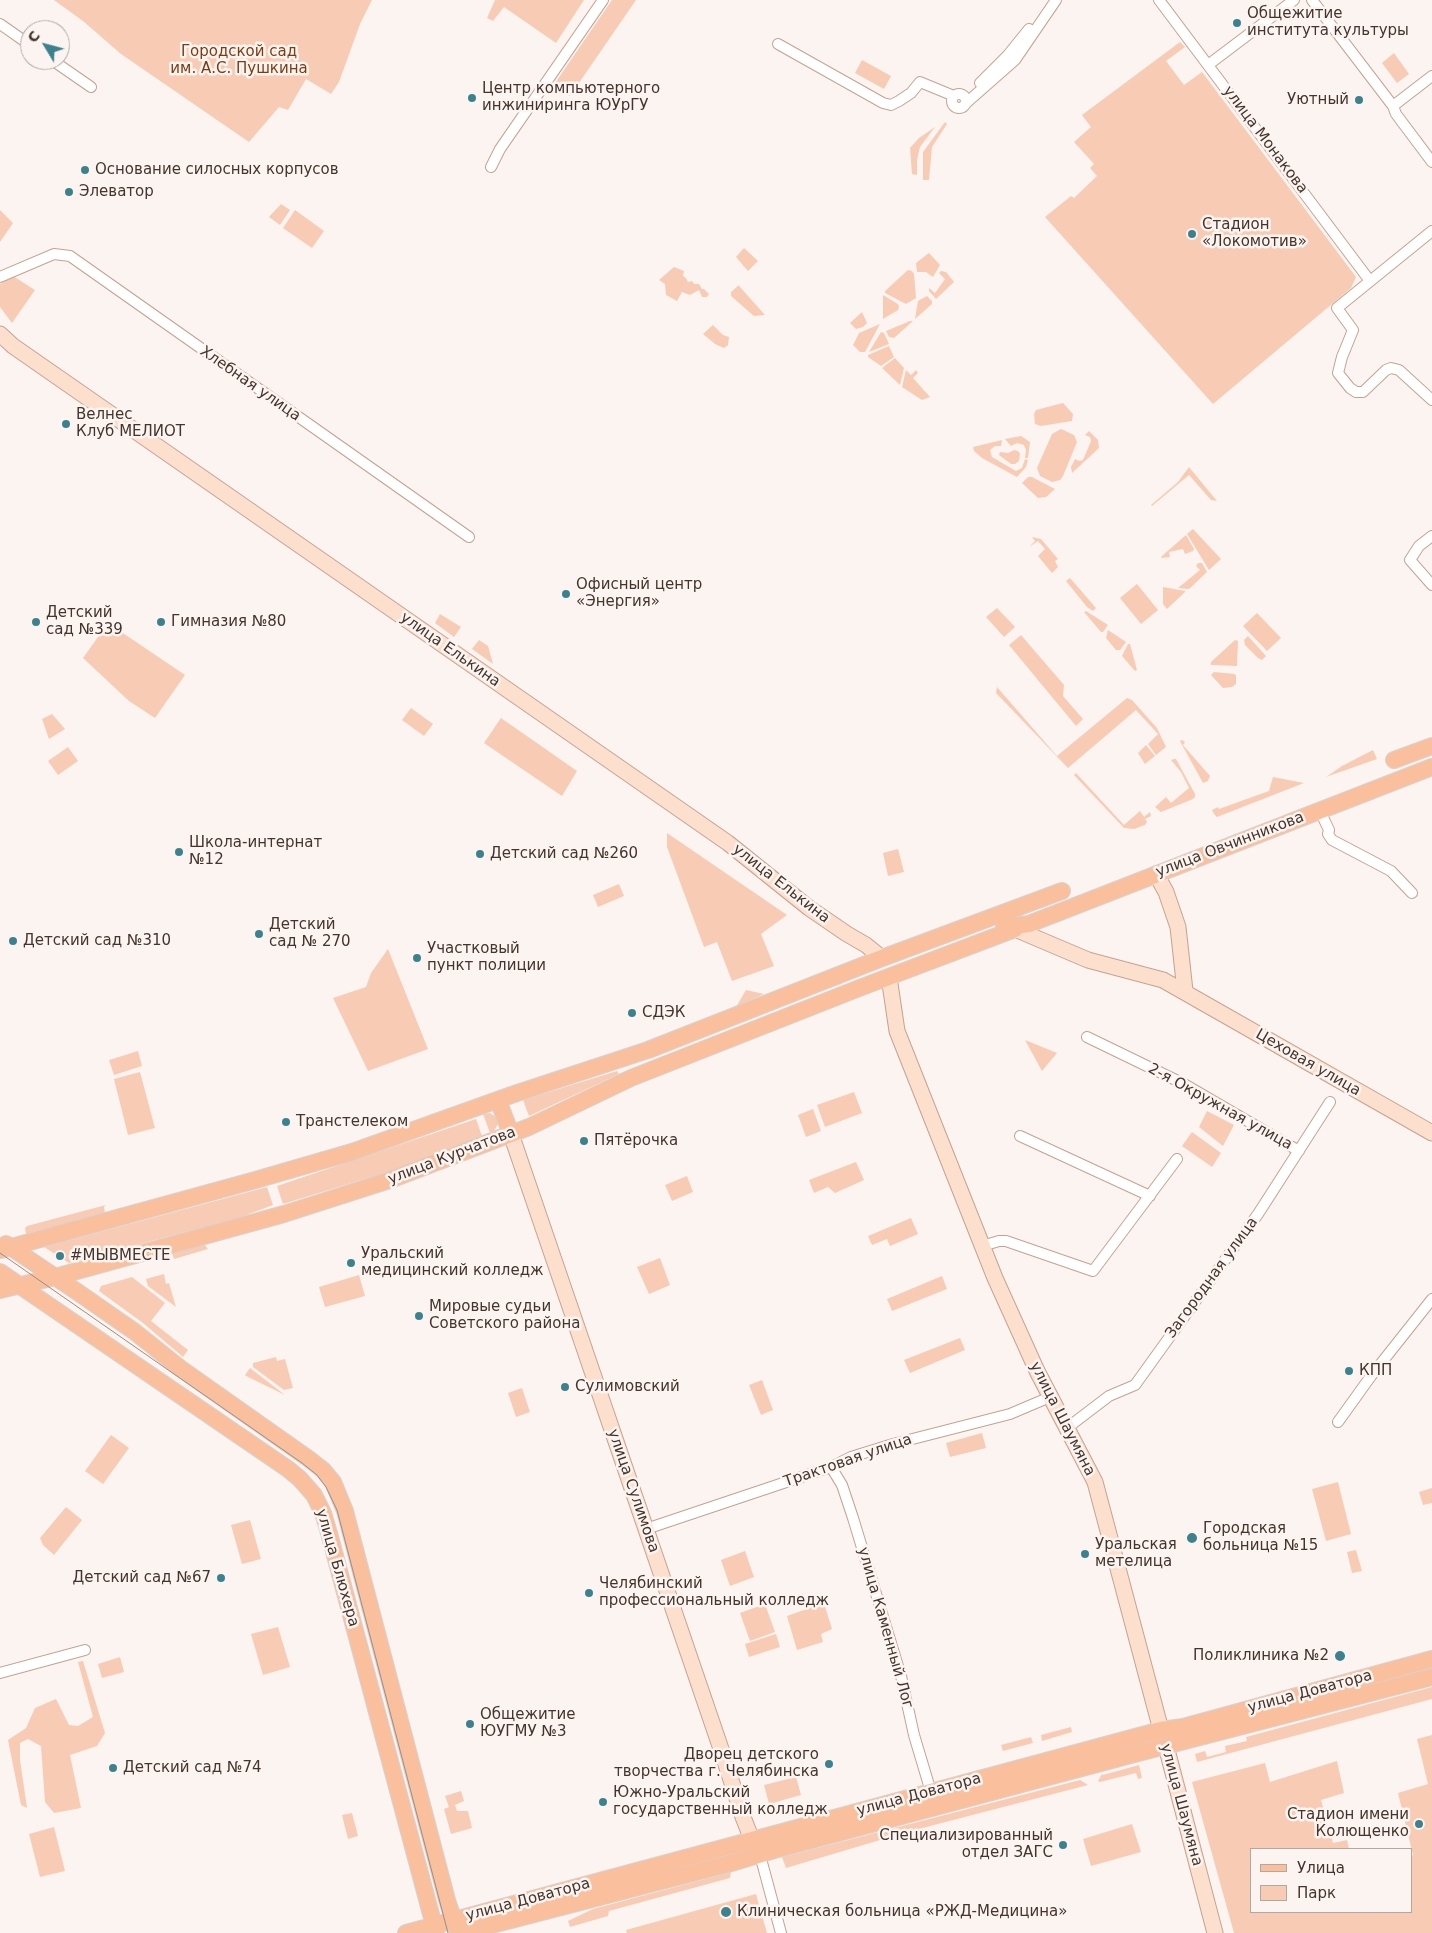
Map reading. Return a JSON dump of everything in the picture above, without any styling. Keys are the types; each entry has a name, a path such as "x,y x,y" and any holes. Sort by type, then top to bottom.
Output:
{"main road":[{"path":"1394,760 1432,746"},
{"name":"улица Овчинникова","path":"889,977 1432,767"},
{"path":"4,1246 300,1168 352,1152 498,1100 648,1050 882,958 1062,891"},
{"path":"953,932 1022,927"},
{"path":"882,958 889,977"},
{"name":"улица Курчатова","path":"0,1290 55,1277 336,1198 512,1134 632,1078 889,977"},
{"path":"498,1100 512,1134"},
{"name":"улица Блюхера","path":"4,1246 55,1277 135,1332 180,1368 310,1459 333,1482 342,1500 458,1929"},
{"name":"улица Блюхера","path":"0,1272 288,1469 314,1494 330,1533 435,1929"},
{"name":"улица Доватора","path":"406,1933 435,1929 458,1929 760,1855 1163,1738 1183,1727 1432,1659"},
{"name":"улица Доватора","path":"458,1929 752,1840 931,1792 1432,1677"},
{"name":"улица Сулимова","path":"752,1840 760,1855"}],"street":[{"path":"491,167 500,149 603,0"},
{"path":"961,99 1008,55 1050,0"},
{"path":"961,99 1015,60 1056,0"},
{"name":"улица Монакова","path":"1159,0 1370,281"},
{"path":"1208,65 1294,0"},
{"path":"1312,0 1393,106 1396,114 1432,162"},
{"path":"0,24 20,38"},
{"path":"778,44 883,103 891,104 899,101 920,82 961,99"},
{"path":"66,70 91,87"},
{"path":"1393,106 1432,76"},
{"path":"1432,231 1337,308 1353,330 1342,356 1338,373 1350,388 1356,392 1363,392 1386,370 1391,368 1399,370 1432,400"},
{"name":"Хлебная улица","path":"0,277 54,254 70,256 470,538"},
{"name":"Хлебная улица","path":"0,272 26,265"},
{"name":"улица Елькина","path":"0,334 21,351 728,843 809,908 866,945 882,958"},
{"path":"1432,536 1419,546 1410,560 1432,585"},
{"path":"1320,811 1332,840 1391,871 1412,893"},
{"path":"1156,874 1166,892 1178,926 1184,992"},
{"name":"Цеховая улица","path":"1022,927 1088,960 1150,976 1184,992 1432,1133"},
{"name":"улица Шаумяна","path":"889,977 897,1031 982,1246 1021,1337 1095,1482 1215,1933"},
{"name":"2-я Окружная улица","path":"1087,1037 1184,1084 1299,1151"},
{"name":"Загородная улица","path":"1067,1428 1109,1396 1134,1384 1253,1221 1330,1102"},
{"name":"улица Сулимова","path":"512,1134 752,1840"},
{"path":"1020,1136 1150,1196"},
{"path":"982,1246 1006,1241 1093,1271 1176,1159"},
{"path":"1338,1422 1371,1376 1432,1299"},
{"name":"Трактовая улица","path":"646,1529 831,1467 851,1457 893,1444 1010,1414 1050,1397"},
{"name":"улица Каменный Лог","path":"831,1467 842,1485 853,1518 900,1676 931,1792"},
{"path":"0,1673 85,1650"},
{"name":"улица Сулимова","path":"760,1855 781,1933"}],"green space":[{"name":"Городской сад им. А.С. Пушкина","path":"54,0 372,0 360,24 339,82 331,94 306,79 288,110 279,107 249,142 121,54 83,21"},
{"path":"495,0 584,0 556,43 504,7 493,21 487,18"},
{"path":"612,0 636,0 570,96 553,86"},
{"name":"Стадион «Локомотив»","path":"1180,42 1185,47 1166,61 1184,85 1202,72 1356,277 1351,288 1213,404 1045,217 1071,196 1074,198 1097,176 1090,168 1094,164 1074,142 1091,127 1082,115"},
{"path":"1394,53 1409,74 1397,83 1382,63"},
{"path":"862,60 891,76 884,89 855,73"},
{"path":"945,122 947,124 932,147 929,180 923,180 923,152"},
{"path":"935,127 920,147 917,160 917,175 912,174 910,148 919,138"},
{"path":"281,204 290,210 280,225 269,217"},
{"path":"0,210 13,223 0,242"},
{"path":"295,210 324,231 312,248 283,228"},
{"path":"744,248 758,261 748,271 736,257"},
{"path":"929,253 940,265 933,277 926,272 917,272 916,263"},
{"path":"674,267 684,271 683,276 688,282 692,281 694,284 699,284 709,294 707,297 702,297 699,290 690,295 682,292 677,301 666,295 665,284 659,280"},
{"path":"908,270 914,274 916,298 906,304 885,293 885,291"},
{"path":"941,271 946,272 954,282 936,299 929,291 929,288 935,293 945,279 939,273"},
{"path":"13,276 35,290 12,323 0,307 0,284"},
{"path":"739,285 765,315 754,316 731,296 731,292"},
{"path":"883,295 898,304 899,307 898,310 883,319"},
{"path":"927,296 932,301 932,304 915,319 918,301"},
{"path":"862,312 867,323 863,327 856,329 850,323"},
{"path":"913,321 894,338 889,337 886,331"},
{"path":"880,324 865,352 860,352 853,345 859,333"},
{"path":"713,325 723,335 729,337 728,345 724,348 715,344 703,334"},
{"path":"881,332 884,333 889,344 869,352"},
{"path":"889,346 894,357 881,366 868,357 868,355"},
{"path":"895,358 904,368 900,385 882,368"},
{"path":"906,370 911,375 916,370 918,373 913,378 930,397 922,400 902,387"},
{"path":"1063,403 1073,414 1072,421 1041,426 1035,424 1034,414 1036,410"},
{"path":"1061,429 1074,435 1077,442 1063,476 1060,480 1052,482 1040,476 1037,468 1052,434"},
{"path":"1089,431 1098,440 1099,448 1072,473 1071,467 1075,459 1083,460 1091,441 1090,437 1085,435"},
{"path":"1021,436 1030,442 1028,458 1025,458 1026,450 1024,445 1017,443 1011,446 1005,439"},
{"path":"1002,440 1001,446 995,446 990,450 992,457 1016,471 1022,468 1025,459 1028,460 1026,467 1017,477 982,458 974,451 973,447"},
{"path":"1014,450 1020,454 1019,461 1015,464 1011,464 999,455 1000,452 1008,453"},
{"path":"1189,467 1217,501 1211,500 1189,475 1152,506 1178,482"},
{"path":"1028,477 1032,477 1055,489 1046,497 1038,498 1022,483"},
{"path":"1193,529 1221,559 1209,570 1187,534"},
{"path":"1186,535 1194,549 1193,551 1185,554 1183,549 1169,552 1170,557 1161,558 1162,556"},
{"path":"1032,537 1041,539 1058,559 1055,561 1058,567 1052,573 1038,556 1045,549 1038,541 1029,547 1035,541"},
{"path":"1198,563 1202,563 1207,572 1189,589 1178,588 1200,570 1196,566"},
{"path":"1070,578 1096,608 1093,611 1087,607 1066,581"},
{"path":"1137,584 1158,610 1141,624 1120,598"},
{"path":"1163,587 1185,592 1167,609 1163,604"},
{"path":"997,608 1015,627 1004,637 986,617"},
{"path":"1086,611 1108,625 1103,632 1084,612"},
{"path":"1257,613 1281,638 1267,651 1243,626"},
{"path":"440,614 461,627 454,637 435,623"},
{"path":"108,623 185,675 155,718 129,701 83,658"},
{"path":"1108,630 1126,642 1120,650 1116,650 1106,638"},
{"path":"1021,635 1064,685 1063,696 1083,719 1076,726 1009,645"},
{"path":"1248,636 1266,656 1262,660 1245,645 1244,640"},
{"path":"479,640 488,646 493,664 472,649"},
{"path":"1235,640 1238,641 1237,666 1211,665 1211,662"},
{"path":"1128,644 1130,644 1137,670 1135,671 1122,656"},
{"path":"1214,672 1235,674 1236,684 1232,687 1223,688 1211,675"},
{"path":"997,687 1057,756 1127,698 1132,700 1157,728 1166,747 1156,755 1148,744 1158,734 1136,710 1068,768 996,693"},
{"path":"411,708 433,724 424,736 402,720"},
{"path":"52,714 65,729 49,739 42,719"},
{"path":"501,718 577,771 562,796 484,743"},
{"path":"1180,741 1185,742 1183,745 1210,776 1208,781 1203,783"},
{"path":"1146,745 1155,756 1145,764 1138,753"},
{"path":"68,747 78,761 58,775 48,761"},
{"path":"1373,750 1377,759 1326,777 1342,766"},
{"path":"1176,759 1195,797 1161,812 1155,807 1166,797 1171,803 1189,788 1181,772 1171,760"},
{"path":"1076,773 1124,825 1140,811 1144,817 1150,812 1151,816 1145,819 1147,822 1145,825 1134,829 1124,828 1074,775"},
{"path":"1273,777 1304,783 1217,817 1214,814 1212,810 1218,807 1219,809 1269,791"},
{"path":"667,833 787,915 761,934 774,966 732,981 717,942 704,947 667,847"},
{"path":"898,849 904,872 888,876 883,853"},
{"path":"619,884 624,896 598,907 593,895"},
{"path":"388,949 428,1049 368,1071 333,998 366,987 371,973"},
{"path":"746,990 764,994 736,1007"},
{"path":"1025,1040 1057,1053 1042,1071"},
{"path":"138,1051 142,1066 114,1075 109,1060"},
{"path":"617,1071 619,1074 529,1116 523,1100"},
{"path":"140,1072 155,1128 128,1135 114,1079"},
{"path":"854,1092 862,1113 825,1127 817,1105"},
{"path":"813,1109 821,1131 806,1137 798,1115"},
{"path":"1207,1111 1234,1125 1223,1146 1199,1127"},
{"path":"490,1113 496,1117 498,1124 494,1131 490,1133 483,1114"},
{"path":"476,1119 482,1136 397,1169 283,1204 277,1186"},
{"path":"1192,1132 1221,1153 1212,1167 1182,1146"},
{"path":"856,1162 864,1180 835,1193 828,1187 814,1193 809,1180"},
{"path":"687,1176 693,1192 672,1201 665,1185"},
{"path":"267,1187 273,1205 238,1218 69,1263 44,1247"},
{"path":"106,1205 104,1207 105,1213 26,1234 25,1228 27,1226"},
{"path":"911,1218 918,1234 890,1246 887,1239 872,1245 868,1236"},
{"path":"204,1244 208,1249 174,1259 172,1253"},
{"path":"660,1258 670,1285 649,1294 637,1267"},
{"path":"164,1274 166,1284 169,1283 176,1307 148,1286 146,1279"},
{"path":"359,1275 365,1296 325,1307 319,1287"},
{"path":"942,1276 947,1289 892,1311 887,1299"},
{"path":"132,1277 165,1303 151,1321 188,1350 183,1357 143,1323 99,1291 101,1286"},
{"path":"960,1338 965,1350 910,1373 904,1360"},
{"path":"276,1357 277,1361 285,1359 293,1388 284,1390 253,1367 253,1363"},
{"path":"250,1368 285,1395 245,1375"},
{"path":"762,1380 773,1410 761,1415 749,1385"},
{"path":"522,1388 530,1412 516,1417 508,1393"},
{"path":"982,1433 986,1448 950,1457 946,1443"},
{"path":"111,1435 129,1448 103,1484 85,1471"},
{"path":"1338,1482 1351,1534 1326,1541 1312,1489"},
{"path":"1432,1488 1432,1503 1423,1505 1419,1492"},
{"path":"66,1507 82,1520 54,1555 43,1545 40,1538"},
{"path":"250,1520 261,1559 242,1564 231,1525"},
{"path":"1356,1550 1362,1571 1352,1573 1347,1552"},
{"path":"745,1551 754,1577 730,1586 721,1560"},
{"path":"824,1603 832,1629 821,1634 823,1642 797,1650 787,1616"},
{"path":"765,1604 775,1632 750,1641 740,1613"},
{"path":"278,1627 290,1667 263,1675 251,1634"},
{"path":"776,1634 780,1647 749,1657 745,1644"},
{"path":"120,1657 124,1672 102,1678 98,1664"},
{"path":"83,1661 105,1733 97,1746 70,1755 81,1808 54,1813 45,1802 41,1746 28,1739 20,1743 20,1760 27,1808 21,1805 8,1740 26,1728 35,1708 56,1699 69,1725 78,1726 93,1717 78,1662"},
{"path":"1432,1687 1432,1699 1197,1762 1195,1754 1205,1751 1207,1757 1226,1752 1225,1746 1247,1741 1246,1737"},
{"path":"1071,1727 1072,1732 1042,1741 1041,1735"},
{"path":"1432,1735 1432,1933 1234,1933 1192,1782 1265,1763 1270,1782 1337,1761 1344,1793 1321,1800 1333,1843 1347,1840 1349,1848 1250,1848 1250,1913 1412,1913 1413,1855 1398,1793 1428,1784 1417,1739"},
{"path":"1031,1737 1033,1743 1003,1751 1001,1745"},
{"path":"1139,1765 1142,1778 1138,1779 1136,1773 1098,1781 1102,1774"},
{"path":"796,1777 801,1795 769,1804 764,1785"},
{"path":"1080,1780 1088,1785 907,1832 786,1868 782,1857"},
{"path":"461,1791 464,1801 455,1805 457,1811 468,1811 472,1828 451,1834 444,1809 449,1807 445,1796"},
{"path":"352,1813 358,1836 348,1839 342,1815"},
{"path":"1132,1824 1141,1852 1091,1866 1083,1839"},
{"path":"54,1827 65,1871 40,1877 29,1834"},
{"path":"731,1872 730,1878 609,1911 608,1916 570,1927 568,1921 593,1909"},
{"name":"Клиническая больница «РЖД-Медицина»","path":"756,1894 767,1933 627,1933 626,1930"}],"tram line":[{"path":"0,1253 302,1463 317,1475 326,1487 337,1510 448,1933"}],"place":[{"name":"Общежитие института культуры","path":"1237,23"},
{"name":"Центр компьютерного инжиниринга ЮУрГУ","path":"472,98"},
{"name":"Уютный","path":"1359,100"},
{"name":"Основание силосных корпусов","path":"85,170"},
{"name":"Элеватор","path":"69,192"},
{"name":"Стадион «Локомотив»","path":"1192,234"},
{"name":"Велнес Клуб МЕЛИОТ","path":"66,424"},
{"name":"Офисный центр «Энергия»","path":"566,594"},
{"name":"Детский сад №339","path":"36,622"},
{"name":"Гимназия №80","path":"161,622"},
{"name":"Школа-интернат №12","path":"179,852"},
{"name":"Детский сад №260","path":"480,854"},
{"name":"Детский сад № 270","path":"259,934"},
{"name":"Детский сад №310","path":"13,941"},
{"name":"Участковый пункт полиции","path":"417,958"},
{"name":"СДЭК","path":"632,1013"},
{"name":"Транстелеком","path":"286,1122"},
{"name":"Пятёрочка","path":"584,1141"},
{"name":"#МЫВМЕСТЕ","path":"60,1256"},
{"name":"Уральский медицинский колледж","path":"351,1263"},
{"name":"Мировые судьи Советского района","path":"419,1316"},
{"name":"КПП","path":"1349,1371"},
{"name":"Сулимовский","path":"565,1387"},
{"name":"Городская больница №15","path":"1192,1538"},
{"name":"Уральская метелица","path":"1085,1554"},
{"name":"Детский сад №67","path":"221,1578"},
{"name":"Челябинский профессиональный колледж","path":"589,1593"},
{"name":"Поликлиника №2","path":"1340,1656"},
{"name":"Общежитие ЮУГМУ №3","path":"470,1724"},
{"name":"Дворец детского творчества г. Челябинска","path":"829,1764"},
{"name":"Детский сад №74","path":"113,1768"},
{"name":"Южно-Уральский государственный колледж","path":"603,1802"},
{"name":"Стадион имени Колющенко","path":"1419,1824"},
{"name":"Специализированный отдел ЗАГС","path":"1063,1845"},
{"name":"Клиническая больница «РЖД-Медицина»","path":"726,1912"}]}
